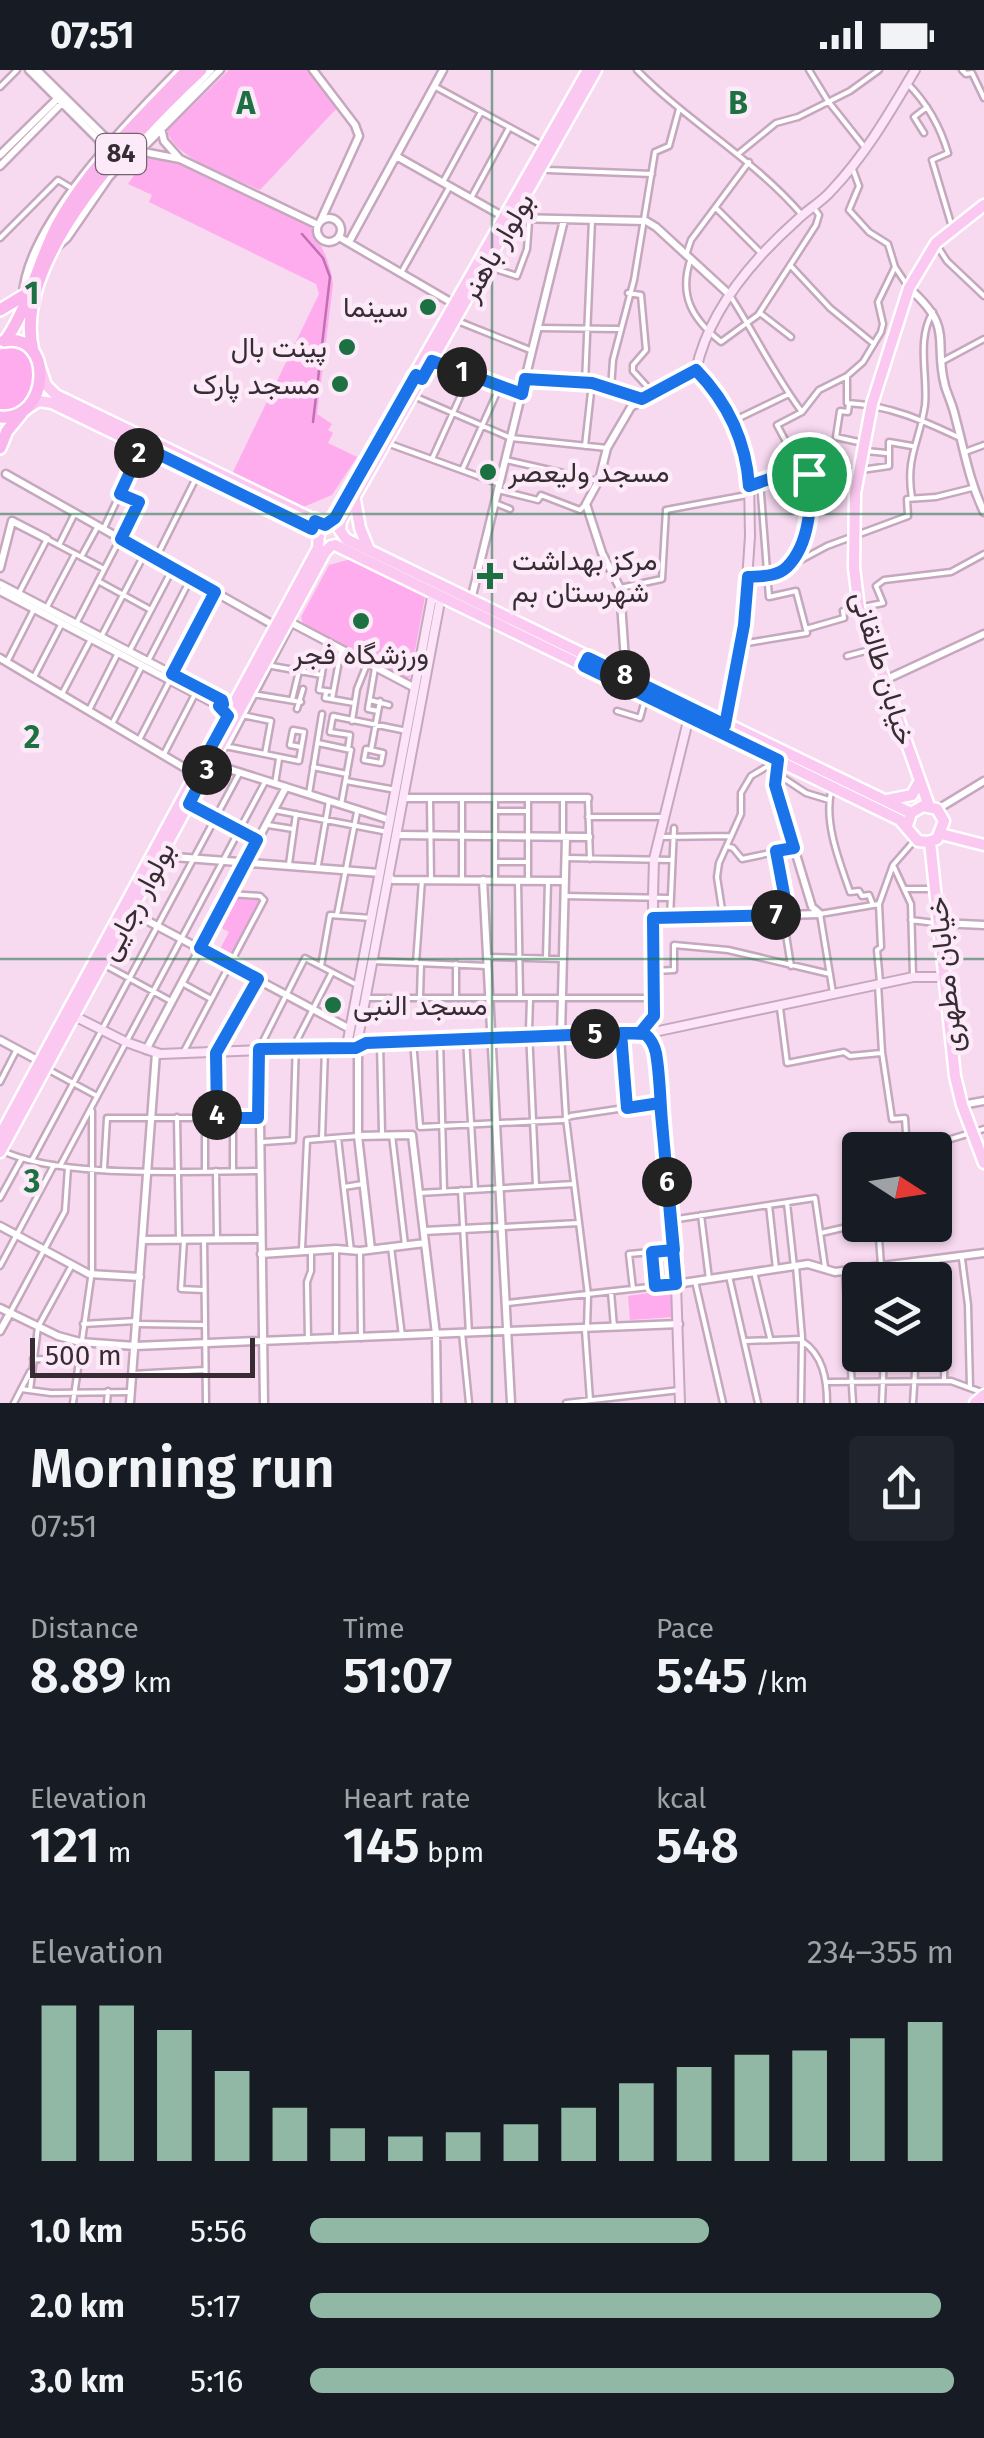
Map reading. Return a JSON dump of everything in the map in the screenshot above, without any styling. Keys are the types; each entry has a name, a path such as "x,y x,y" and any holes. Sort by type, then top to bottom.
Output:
{"highway":[{"name":"84","path":"2,342 18,320 60,220 110,147 187,70"},
{"name":"84","path":"0,448 6,431 38,389 28,323 55,248 78,208 110,166 201,70"},
{"path":"0,310 25,298"},
{"name":"84","path":"2,342 20,341 36,357"},
{"path":"0,417 25,410"}],"main road":[{"name":"بولوار باهنر","path":"327,533 419,377 456,305 543,166 588,70"},
{"name":"بولوار باهنر","path":"327,533 355,498 419,377 486,266 546,147 596,70"},
{"path":"725,725 741,644 748,577 749,490 727,406 696,370 708,331 730,295 762,254 866,150 915,70"},
{"name":"خیابان طالقانی","path":"916,812 917,780 859,608 854,538 858,470 872,404 909,288 936,243 984,205"},
{"path":"36,357 46,386 56,395 586,662 626,676 869,795 916,812 943,830 984,843"},
{"path":"25,410 39,402 52,402 327,533"},
{"path":"355,498 364,552"},
{"name":"بولوار رجایی","path":"0,1151 62,1023 143,882 196,775 224,746 236,712 267,665 327,533"},
{"path":"440,591 495,612 776,764 833,787 916,812"},
{"path":"440,591 495,612"},
{"path":"355,1043 350,1029 372,962 396,790 415,688 440,591"},
{"path":"394,821 403,798 440,591"},
{"name":"بولوار رجایی","path":"1,1132 74,1019 143,882 161,856 285,624"},
{"path":"680,1403 674,1250 654,1032 653,896 654,859 689,717"},
{"path":"869,795 898,800 912,796 917,780"},
{"path":"916,812 916,840 930,842 943,830"},
{"name":"خیابان مطهری","path":"930,842 942,974 962,1105 984,1163"},
{"path":"355,1043 361,998 358,986 384,874"},
{"path":"74,1002 68,1014 74,1019 151,1051 182,1055 355,1043 654,1032 942,974"},
{"path":"640,1033 654,1016"},
{"path":"62,1023 74,1019"},
{"path":"640,1033 650,1036 656,1049"},
{"path":"975,1403 983,1396"}],"street":[{"path":"0,87 17,70"},
{"path":"29,70 110,147"},
{"path":"37,70 61,100"},
{"path":"25,298 42,242 73,189 178,70"},
{"path":"55,248 67,238 92,197 210,70"},
{"path":"136,151 220,70"},
{"path":"313,70 356,125 359,136 319,224 318,235 324,241 332,242 339,236 336,220 328,218 319,224"},
{"path":"349,242 443,70"},
{"path":"638,70 679,109 749,162 802,215"},
{"path":"810,70 828,101 866,150"},
{"path":"738,154 776,123 798,117 850,91 879,70"},
{"path":"962,70 972,73 984,98"},
{"path":"907,83 927,106 948,153 932,160 952,227"},
{"path":"434,86 546,147"},
{"path":"0,166 61,100"},
{"path":"924,133 914,117 927,106"},
{"path":"611,388 619,329 646,222 655,152 669,146 679,109"},
{"path":"402,273 481,111"},
{"path":"0,155 48,113"},
{"path":"471,198 510,127"},
{"path":"161,128 164,141 180,159"},
{"path":"136,151 180,159 319,224"},
{"path":"396,156 509,218 646,222 730,295 802,412"},
{"path":"749,162 691,240 687,298 694,317 720,342 760,313 816,225 819,215 813,207"},
{"path":"543,166 548,170 652,174"},
{"path":"852,167 859,186 850,210 868,232 888,244 895,267 933,312 940,331 944,383 972,488 984,512"},
{"path":"0,238 58,180 73,189"},
{"path":"716,208 762,254"},
{"path":"486,266 517,276 527,249 530,220"},
{"path":"471,600 564,220"},
{"path":"585,446 592,220"},
{"path":"339,236 456,305"},
{"path":"936,243 947,262 984,296"},
{"path":"790,265 830,308 874,344"},
{"path":"792,476 791,451 777,424 802,412 819,390 847,376 862,362 883,324 878,302 895,267"},
{"path":"628,293 641,296 646,350 633,364 634,372 653,394"},
{"path":"748,577 767,575 827,546 908,516 912,446 922,420 924,352 928,320 933,312"},
{"path":"760,313 791,338"},
{"path":"456,320 532,351"},
{"path":"538,328 619,329"},
{"path":"943,361 984,339"},
{"path":"432,361 522,394"},
{"path":"583,507 598,481 607,448 622,418 642,399 696,370"},
{"path":"432,459 470,374"},
{"path":"847,376 848,412 840,411 836,436 888,454"},
{"path":"525,379 588,383 642,399"},
{"path":"462,470 500,386"},
{"path":"732,422 789,394"},
{"path":"412,396 511,438 607,448"},
{"path":"848,403 872,404 961,438"},
{"path":"810,492 841,474 889,466 888,442 912,446"},
{"path":"386,443 538,500 541,494 583,507"},
{"path":"964,452 984,445"},
{"path":"46,608 78,556 101,528 142,446"},
{"path":"506,460 598,481"},
{"path":"6,474 215,592 415,688"},
{"path":"156,558 198,474"},
{"path":"620,588 662,580 666,510 749,490 760,481 809,474 806,530 787,567"},
{"path":"760,481 769,598 796,591 806,631"},
{"path":"909,499 936,498 972,488"},
{"path":"76,624 139,502 120,494"},
{"path":"495,503 510,508"},
{"path":"583,507 620,588 626,676"},
{"path":"59,546 76,513"},
{"path":"0,568 12,520 104,569"},
{"path":"18,594 48,540"},
{"path":"101,637 145,552"},
{"path":"741,644 806,631 844,618 843,611 882,603 876,586 884,580 951,572 984,554"},
{"path":"129,652 173,568"},
{"path":"112,724 191,578"},
{"path":"98,581 151,610"},
{"path":"3,589 101,637 145,664"},
{"path":"3,589 62,624 236,712 271,721 265,754"},
{"path":"140,740 215,592"},
{"path":"34,609 3,660 196,775"},
{"path":"34,678 62,624"},
{"path":"884,680 984,634"},
{"path":"62,694 91,639"},
{"path":"89,710 115,649"},
{"path":"847,656 873,649"},
{"path":"329,695 341,650"},
{"path":"267,665 322,675 319,690 354,704"},
{"path":"371,666 368,709 378,711"},
{"path":"352,721 354,704 371,666"},
{"path":"292,700 301,671"},
{"path":"171,677 196,694 236,712"},
{"path":"296,686 305,690 296,709"},
{"path":"164,754 196,694"},
{"path":"251,694 300,702"},
{"path":"618,711 640,718 646,696"},
{"path":"370,700 389,705"},
{"path":"372,750 380,702"},
{"path":"309,794 322,714"},
{"path":"341,805 350,735 330,732 334,716 407,731"},
{"path":"340,734 343,718"},
{"path":"318,744 350,750"},
{"path":"224,746 299,761 302,747"},
{"path":"275,784 280,757"},
{"path":"210,762 394,821"},
{"path":"776,764 806,792 829,800"},
{"path":"723,916 716,876 741,814 741,793 751,776 776,764"},
{"path":"776,764 775,785 812,907 820,914 833,993"},
{"path":"314,768 396,790"},
{"path":"32,1160 240,772"},
{"path":"0,1266 92,1106 266,781"},
{"path":"916,812 984,782"},
{"path":"130,1403 152,1117 151,1051 172,1001 286,787"},
{"path":"833,787 829,800 836,845 850,892 869,895 876,905 881,947 877,950 882,1052 892,1119 905,1118 906,1132"},
{"path":"403,798 588,798 590,859"},
{"path":"420,998 418,963 431,835 430,798"},
{"path":"462,798 462,880"},
{"path":"495,798 495,880"},
{"path":"528,798 528,881"},
{"path":"562,798 566,858 561,1036 566,1118 588,1294 590,1400"},
{"path":"317,868 329,801"},
{"path":"189,804 257,840"},
{"path":"273,810 392,833 589,837"},
{"path":"338,915 358,810"},
{"path":"495,811 528,811"},
{"path":"289,866 296,814"},
{"path":"588,817 663,817"},
{"path":"266,825 293,829"},
{"path":"670,918 674,828"},
{"path":"659,837 731,836"},
{"path":"876,905 893,865 916,840"},
{"path":"727,846 742,859 794,848"},
{"path":"776,851 791,966"},
{"path":"161,856 384,874 393,880 565,881"},
{"path":"566,858 672,860"},
{"path":"495,862 528,862"},
{"path":"893,865 911,904 913,977"},
{"path":"483,880 511,1403"},
{"path":"518,881 520,998"},
{"path":"546,958 548,881"},
{"path":"904,890 936,888"},
{"path":"182,1055 264,900 229,894"},
{"path":"564,896 670,898"},
{"path":"653,918 820,914 876,905"},
{"path":"131,912 350,1029"},
{"path":"321,966 330,915 372,918"},
{"path":"911,920 984,925"},
{"path":"654,971 674,970 674,945 728,950 830,974"},
{"path":"264,1403 259,1049 305,958 358,986"},
{"path":"372,962 456,964 519,958 563,959"},
{"path":"103,964 172,1001"},
{"path":"456,964 456,998"},
{"path":"258,1142 293,1140 296,1047 332,972"},
{"path":"217,1118 217,1053 258,979"},
{"path":"182,983 212,999"},
{"path":"361,998 654,998"},
{"path":"530,998 536,1186"},
{"path":"780,1004 787,1063 844,1052 850,1056 882,1052"},
{"path":"621,1033 627,1108"},
{"path":"0,1040 97,1096"},
{"path":"440,1040 444,1191"},
{"path":"466,1040 475,1190"},
{"path":"413,1042 420,1127"},
{"path":"355,1043 358,1136 371,1249"},
{"path":"380,1043 382,1136"},
{"path":"322,1139 325,1047"},
{"path":"0,1082 17,1049"},
{"path":"962,1105 984,1101"},
{"path":"308,1340 307,1283 311,1270 307,1251 307,1140 412,1135 420,1127 533,1122 660,1103"},
{"path":"72,1403 91,1274 92,1106"},
{"path":"104,1169 107,1118 258,1118"},
{"path":"177,1118 182,1290 203,1290"},
{"path":"205,1118 205,1171"},
{"path":"233,1171 234,1118"},
{"path":"952,1138 984,1129"},
{"path":"412,1135 436,1334 437,1403"},
{"path":"392,1136 405,1245"},
{"path":"338,1138 356,1251 361,1338"},
{"path":"91,1143 106,1144"},
{"path":"0,1151 57,1165 104,1169 259,1171"},
{"path":"0,1198 22,1158"},
{"path":"0,1331 65,1211 68,1166"},
{"path":"216,1171 218,1239"},
{"path":"344,1186 364,1184"},
{"path":"419,1193 574,1184"},
{"path":"461,1190 470,1403"},
{"path":"671,1220 815,1198 826,1269"},
{"path":"786,1202 802,1340 801,1403"},
{"path":"769,1205 776,1269"},
{"path":"701,1215 709,1279"},
{"path":"424,1231 580,1223"},
{"path":"0,1226 91,1274 140,1277"},
{"path":"820,1234 842,1228"},
{"path":"142,1240 260,1239"},
{"path":"204,1240 206,1403"},
{"path":"260,1254 336,1248 356,1251 425,1243"},
{"path":"391,1247 402,1336"},
{"path":"336,1248 336,1339"},
{"path":"633,1289 629,1254 674,1250"},
{"path":"652,1252 655,1286"},
{"path":"914,1262 984,1252"},
{"path":"962,1256 968,1305 970,1388"},
{"path":"937,1259 945,1322 944,1381"},
{"path":"30,1390 38,1327 72,1264"},
{"path":"505,1303 808,1264 842,1271"},
{"path":"754,1272 770,1338"},
{"path":"729,1276 758,1403"},
{"path":"696,1281 723,1403"},
{"path":"611,1292 614,1327"},
{"path":"0,1308 80,1342 134,1346 678,1324"},
{"path":"83,1324 204,1324"},
{"path":"745,1341 802,1340 815,1353 827,1382 827,1403"},
{"path":"32,1358 77,1360"},
{"path":"14,1403 32,1369"},
{"path":"132,1374 205,1370"},
{"path":"854,1372 854,1403"},
{"path":"882,1403 883,1372"},
{"path":"913,1403 915,1372"},
{"path":"827,1382 944,1381 983,1396"},
{"path":"21,1389 131,1392"},
{"path":"566,1403 680,1390"},
{"path":"107,1403 108,1392"}],"shaded area":[{"path":"229,70 308,70 337,108 260,190 193,159 172,141 167,131"},
{"path":"153,156 173,158 309,224 321,246 333,285 317,414 332,424 328,443 357,457 332,495 301,508 232,474 319,294 316,284 149,202 152,195 128,184 144,161"},
{"path":"15,345 29,352 31,392 21,406 0,411 0,350"},
{"name":"ورزشگاه فجر","path":"351,559 421,590 425,597 410,677 404,680 304,626 301,617 329,565"},
{"path":"231,898 260,900 228,960 217,955 229,932 216,925"},
{"path":"671,1290 672,1317 630,1320 628,1296"}],"waterway":[{"path":"302,234 323,258 330,277 313,422"}],"place":[{"name":"سینما","path":"428,307"},
{"name":"پینت بال","path":"347,347"},
{"name":"مسجد پارک","path":"340,384"},
{"name":"مسجد ولیعصر","path":"488,472"},
{"name":"مرکز بهداشت شهرستان بم","path":"490,576"},
{"name":"ورزشگاه فجر","path":"361,621"},
{"name":"مسجد النبی","path":"333,1005"}],"route":[{"path":"809,474 772,478 749,486 727,406 696,370 642,399 592,383 525,379 522,394 432,361 422,379 416,375 335,518 325,525 315,521 312,529 142,446 120,494 139,502 121,539 215,592 172,674 222,700 219,706 228,716 204,760 210,763 189,804 257,840 200,948 258,979 216,1053 217,1118 258,1118 259,1049 356,1048 366,1043 621,1033 645,1034 656,1049 674,1250 676,1284 655,1286 652,1252 674,1250 660,1103 627,1108 621,1033 640,1033 654,1016 653,918 788,915 776,851 794,848 775,785 778,760 584,666 588,658 725,725 744,625 748,577 773,575 787,567 806,530 809,474"}]}
